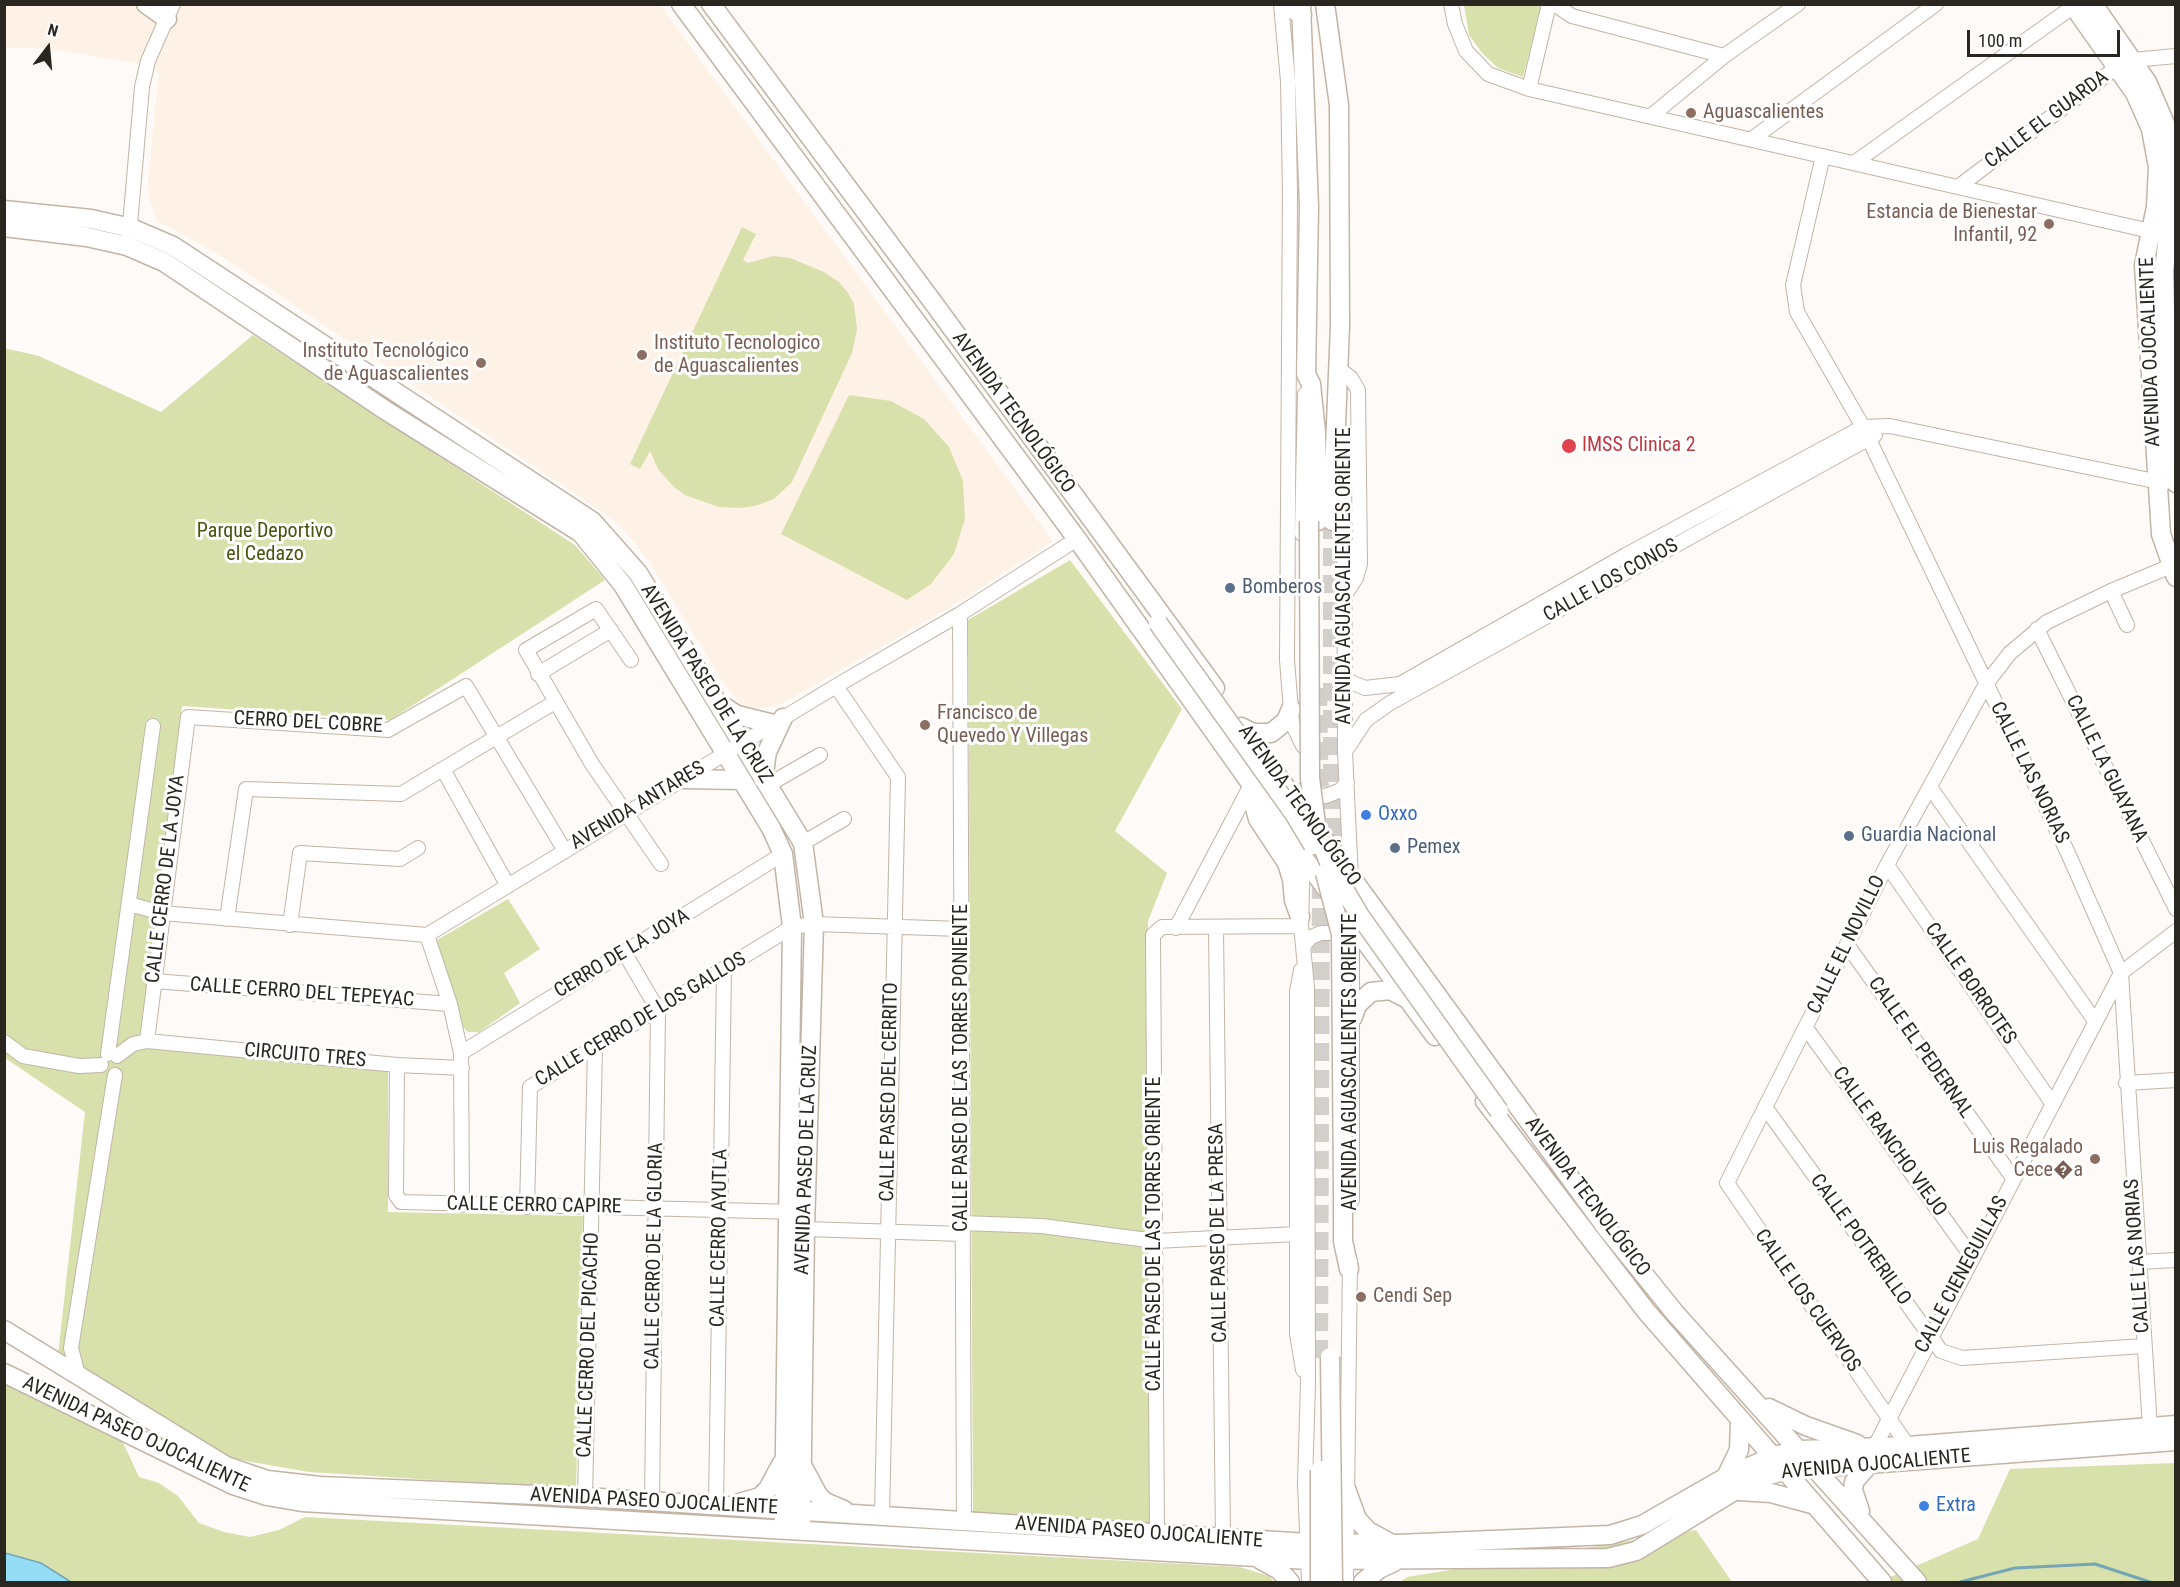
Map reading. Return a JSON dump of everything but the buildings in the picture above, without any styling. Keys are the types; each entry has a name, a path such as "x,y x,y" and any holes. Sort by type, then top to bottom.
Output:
{"main road":[{"path":"146,4 170,12"},
{"name":"AVENIDA TECNOLÓGICO","path":"681,4 1077,539 1407,999 1646,1311 1740,1421 1787,1470 1812,1504 1882,1582"},
{"name":"AVENIDA TECNOLÓGICO","path":"711,4 933,300 1111,548 1183,641 1241,727 1302,807 1605,1226 1675,1313 1917,1582"},
{"path":"1282,4 1302,10"},
{"name":"AVENIDA AGUASCALIENTES ORIENTE","path":"1320,521 1340,326 1339,105 1325,4"},
{"name":"AVENIDA OJOCALIENTE","path":"2093,4 2125,63 2151,129 2158,167 2156,207 2149,231 2144,265 2161,534 2173,572"},
{"name":"AVENIDA OJOCALIENTE","path":"2073,5 2125,63 2146,82 2173,135 2172,236 2164,271 2166,348 2175,483"},
{"name":"AVENIDA AGUASCALIENTES ORIENTE","path":"1302,10 1308,207 1306,380 1311,384 1316,433 1320,521"},
{"name":"AVENIDA PASEO DE LA CRUZ","path":"4,210 90,219 131,228 173,246 395,394 592,521 638,573 803,843 814,924 800,1218 792,1460 792,1531"},
{"name":"AVENIDA PASEO DE LA CRUZ","path":"4,227 87,237 127,246 164,262 390,413 581,533 623,585 771,828 783,854 792,927 800,1218"},
{"path":"1305,465 1320,521 1310,758 1315,825 1330,865 1360,916 1499,1111 1525,1153"},
{"path":"1111,548 1113,562 1303,827 1328,879 1341,934 1343,1241 1349,1269"},
{"path":"714,700 737,715 779,721 767,752 765,782"},
{"path":"1241,727 1253,733 1271,733 1286,721 1291,709"},
{"path":"683,779 741,780"},
{"path":"1254,785 1253,801 1258,819 1287,863 1301,922"},
{"path":"1353,1017 1357,1005 1371,992 1390,990 1407,999"},
{"name":"AVENIDA PASEO OJOCALIENTE","path":"4,1330 226,1466 267,1480 320,1486 585,1497 1223,1538 1309,1552"},
{"path":"1320,1582 1324,1357 1333,1582"},
{"name":"AVENIDA PASEO OJOCALIENTE","path":"4,1373 233,1485 267,1496 302,1502 1248,1557 1309,1552 1345,1552"},
{"path":"1752,1397 1784,1418 1872,1453 1854,1482 1853,1490 1862,1519"},
{"path":"1740,1421 1739,1450 1730,1484 1812,1504"},
{"name":"AVENIDA OJOCALIENTE","path":"1730,1484 1908,1446 2175,1425"},
{"name":"AVENIDA OJOCALIENTE","path":"1345,1552 1401,1552 1610,1535 1642,1525 1730,1484 1774,1456 1800,1450 1872,1453 2175,1441"},
{"path":"720,1506 760,1497 792,1460 825,1502 854,1515"},
{"path":"1345,1486 1352,1511 1362,1525 1401,1552 1363,1582"},
{"path":"1248,1557 1272,1565 1290,1582"}],"street":[{"name":"AVENIDA AGUASCALIENTES ORIENTE","path":"1282,4 1288,108 1290,410 1287,660 1294,729 1304,746"},
{"path":"1451,4 1455,24 1466,51 1488,74 1529,88 2172,236"},
{"path":"1529,88 1549,4"},
{"path":"1554,4 1572,16 1724,56"},
{"path":"1651,116 1781,9 1798,4"},
{"path":"1752,140 1936,4"},
{"path":"1854,163 2073,5"},
{"path":"127,246 131,228 142,87 148,61 170,12"},
{"path":"2125,63 2175,56"},
{"name":"CALLE EL GUARDA","path":"1958,187 2125,63"},
{"name":"CALLE LAS NORIAS","path":"1823,156 1793,285 1797,312 1866,433 2067,851 2121,973 2126,1083 2150,1428"},
{"name":"AVENIDA AGUASCALIENTES ORIENTE","path":"1340,326 1343,372 1358,390 1360,552 1356,579 1345,596 1354,1115 1345,1486 1346,1582"},
{"path":"1290,410 1306,380"},
{"name":"AVENIDA AGUASCALIENTES ORIENTE","path":"1306,380 1305,465 1302,484 1304,746 1301,922 1307,987 1308,1383 1305,1483 1309,1552 1308,1582"},
{"name":"CALLE LOS CONOS","path":"1346,680 1365,688 1400,684 1626,555 1866,433 1890,426 2157,483 2175,483"},
{"name":"CALLE LOS CONOS","path":"1346,752 1366,720 1390,703 1634,568 1866,433"},
{"name":"AVENIDA ANTARES","path":"427,935 836,686 960,614 1077,539"},
{"path":"1626,555 1634,568"},
{"name":"CALLE EL NOVILLO","path":"1727,1183 1887,865 1986,684 2010,653 2037,629 2111,591 2173,572"},
{"path":"2111,591 2127,625"},
{"path":"631,660 599,611 591,610 526,650 538,674 625,815 661,864"},
{"name":"CALLE PASEO DE LAS TORRES PONIENTE","path":"960,614 964,1522"},
{"name":"CALLE LA GUAYANA","path":"2037,629 2175,909"},
{"path":"538,674 611,630"},
{"name":"CERRO DEL COBRE","path":"188,717 388,730 466,686 498,737"},
{"name":"CALLE PASEO DEL CERRITO","path":"836,686 898,777 882,1516"},
{"path":"227,920 246,789 401,794 444,771 555,702"},
{"name":"CALLE CERRO DE LA JOYA","path":"147,1041 188,717"},
{"path":"109,1058 153,726"},
{"path":"498,737 565,851"},
{"path":"765,782 820,755"},
{"path":"444,771 508,885"},
{"path":"1302,780 1311,792 1326,796 1341,790 1347,782"},
{"path":"1254,785 1176,928 1216,928 1301,922"},
{"path":"1930,786 2096,1022"},
{"path":"803,843 844,819"},
{"path":"290,925 300,852 400,859 418,848"},
{"name":"CERRO DE LA JOYA","path":"461,1053 783,854"},
{"name":"CALLE BORROTES","path":"1887,865 2052,1103"},
{"path":"129,904 162,914 427,935 450,1004 461,1053 462,1205"},
{"path":"792,927 814,924 962,929"},
{"name":"CALLE CERRO DE LOS GALLOS","path":"527,1207 530,1087 792,927"},
{"name":"CALLE PASEO DE LAS TORRES ORIENTE","path":"1157,1534 1153,935 1162,927 1176,928"},
{"name":"CALLE PASEO DE LA PRESA","path":"1216,928 1223,1538"},
{"name":"CALLE CIENEGUILLAS","path":"1872,1453 1930,1337 2121,973 2175,931"},
{"path":"1303,950 1316,934 1327,932 1342,938 1352,951"},
{"name":"CALLE EL PEDERNAL","path":"1848,946 2013,1178"},
{"name":"AVENIDA AGUASCALIENTES ORIENTE","path":"1303,950 1297,993 1298,1346 1308,1383"},
{"path":"624,952 658,1010"},
{"name":"CALLE CERRO AYUTLA","path":"720,1506 720,1210 724,970"},
{"name":"CALLE CERRO DEL TEPEYAC","path":"154,981 450,1004"},
{"name":"CALLE CERRO DE LA GLORIA","path":"652,1502 658,1010"},
{"name":"CALLE RANCHO VIEJO","path":"1806,1028 1972,1257"},
{"path":"4,1042 23,1056 79,1066 109,1058 133,1044 147,1041"},
{"name":"CIRCUITO TRES","path":"147,1041 397,1065 462,1068"},
{"name":"CALLE CERRO DEL PICACHO","path":"585,1497 595,1048"},
{"path":"78,1376 71,1348 115,1075 121,1068 109,1058"},
{"name":"CALLE CERRO CAPIRE","path":"397,1065 397,1200 462,1205 720,1210 800,1218 888,1232 1042,1226 1155,1241 1297,1234"},
{"path":"2126,1083 2175,1080"},
{"name":"CALLE POTRERILLO","path":"1765,1107 1941,1351 1962,1358 2144,1346"},
{"name":"CALLE LOS CUERVOS","path":"1727,1183 1908,1446"},
{"path":"2138,1263 2175,1260"},
{"path":"55,1362 71,1348"},
{"path":"1305,1483 1312,1502 1322,1513 1335,1515 1345,1509"}],"shaded area":[{"name":"Instituto Tecnologico de Aguascalientes","path":"4,5 660,5 1053,541 952,606 781,704 756,709 742,705 724,684 651,564 622,528 605,514 260,282 216,253 156,220 149,197 148,181 159,72 135,63 53,49 5,47"}],"green space":[{"path":"1538,4 1541,8 1523,77 1498,68 1482,53 1469,35 1464,5"},
{"path":"742,227 756,234 743,260 748,263 773,256 790,258 824,272 839,282 848,293 854,304 857,329 852,353 792,482 774,499 755,506 739,508 719,507 685,495 674,487 658,469 650,451 640,469 630,464"},
{"name":"Parque Deportivo el Cedazo","path":"253,335 575,545 605,580 390,720 182,706 139,1048 388,1069 388,1212 583,1216 576,1489 309,1472 229,1458 58,1355 85,1112 5,1058 4,348 39,356 161,412"},
{"path":"849,395 891,401 924,419 949,447 963,481 965,519 954,554 931,584 907,600 781,534"},
{"path":"1070,560 1182,709 1115,831 1167,873 1148,921 1149,1524 973,1513 968,620"},
{"path":"508,899 540,949 504,973 520,1003 479,1032 468,1032 463,1027 437,940"},
{"path":"4,1382 120,1436 139,1477 159,1483 178,1496 199,1523 224,1532 250,1537 279,1530 305,1517 1240,1567 1269,1576 1274,1582 5,1582"},
{"path":"2175,1463 2175,1582 1879,1582 1978,1539 2010,1469"},
{"path":"1696,1530 1732,1582 1400,1582 1407,1577"}],"water":[{"path":"5,1553 41,1563 71,1582 5,1582"}],"waterway":[{"path":"1960,1582 2015,1568 2095,1564 2150,1582"}],"tunnel":[{"path":"1332,521 1332,860"},
{"path":"1318,688 1320,807"},
{"path":"1319,1358 1321,874"}],"place":[{"name":"Aguascalientes","path":"1691,113"},
{"name":"Estancia de Bienestar Infantil, 92","path":"2049,224"},
{"name":"Instituto Tecnologico de Aguascalientes","path":"642,355"},
{"name":"Instituto Tecnológico de Aguascalientes","path":"481,363"},
{"name":"IMSS Clinica 2","path":"1569,446"},
{"name":"Bomberos","path":"1230,588"},
{"name":"Francisco de Quevedo Y Villegas","path":"925,725"},
{"name":"Oxxo","path":"1366,815"},
{"name":"Guardia Nacional","path":"1849,836"},
{"name":"Pemex","path":"1395,848"},
{"name":"Luis Regalado Cece�a","path":"2095,1159"},
{"name":"Cendi Sep","path":"1361,1297"},
{"name":"Extra","path":"1924,1506"}]}
